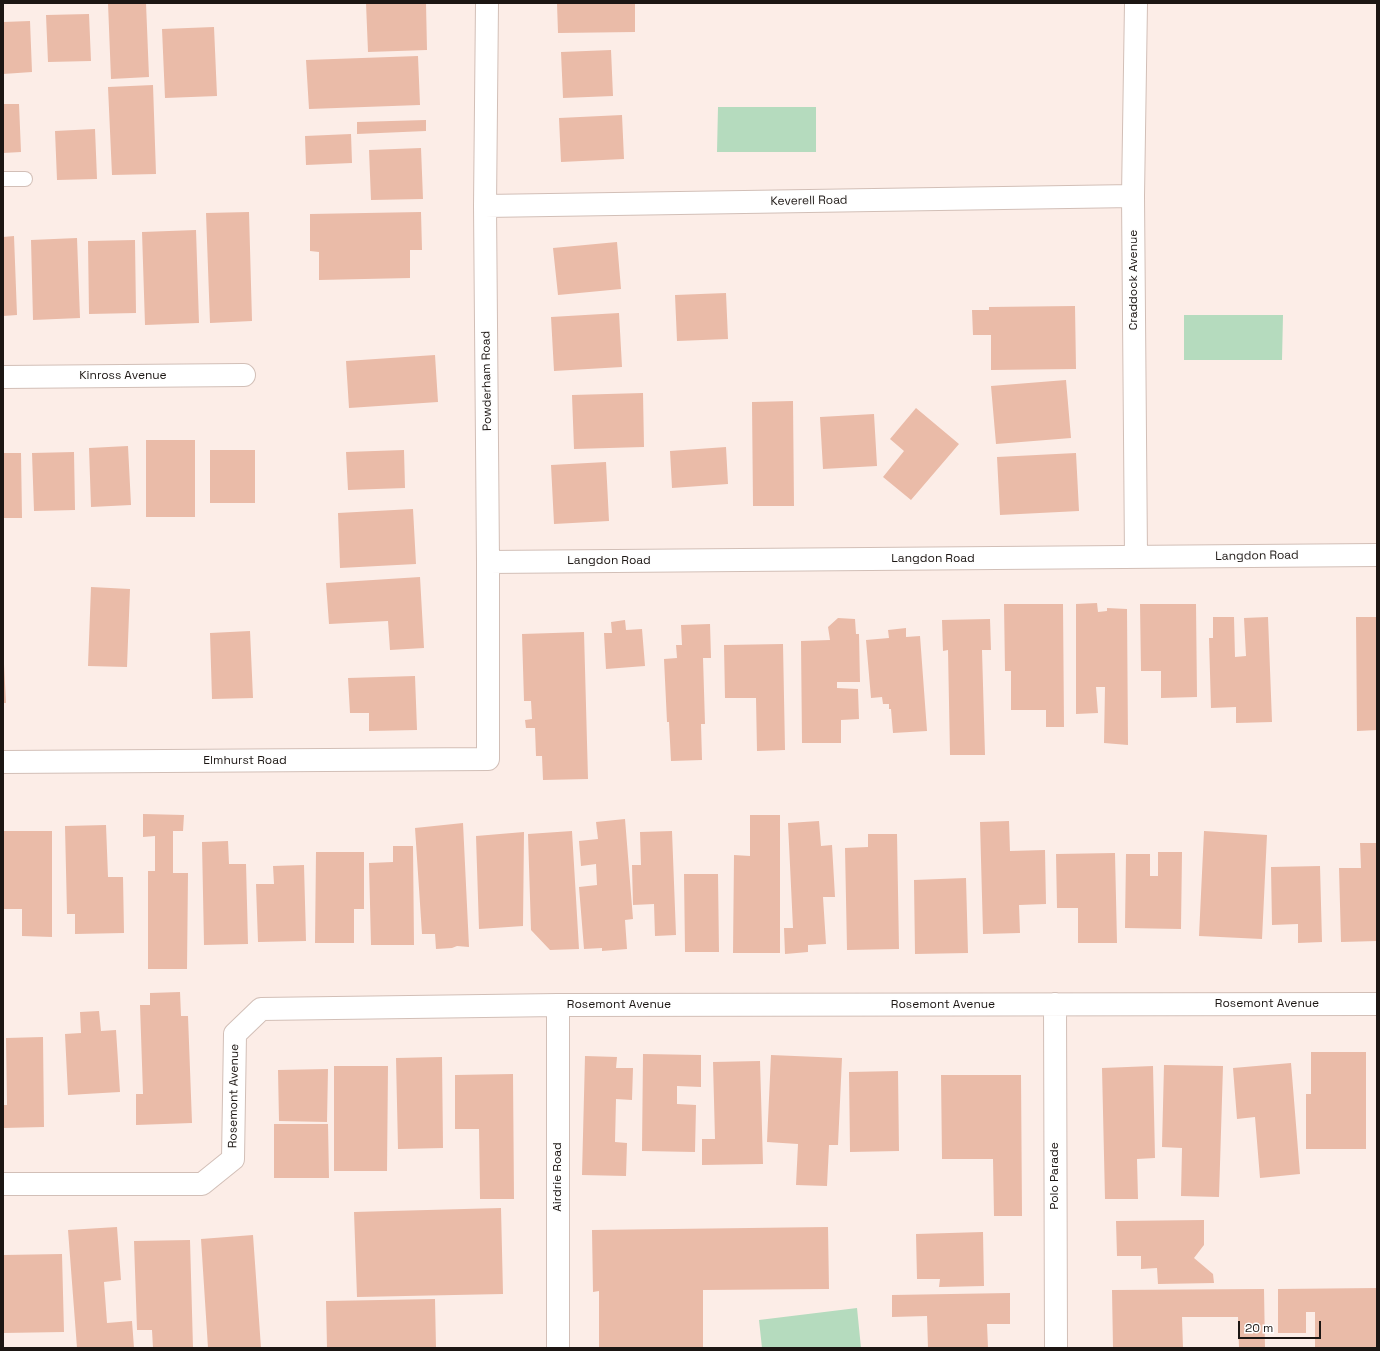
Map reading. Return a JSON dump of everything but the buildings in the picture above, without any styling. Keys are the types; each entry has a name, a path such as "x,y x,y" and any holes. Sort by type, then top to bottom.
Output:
{"street":[{"name":"Powderham Road","path":"487,3 485,206 488,760"},
{"name":"Craddock Avenue","path":"1136,3 1133,196 1136,557"},
{"name":"Keverell Road","path":"485,206 1133,196"},
{"name":"Kinross Avenue","path":"3,377 244,375"},
{"name":"Langdon Road","path":"488,562 1377,555"},
{"name":"Elmhurst Road","path":"3,762 488,760"},
{"name":"Polo Parade","path":"1055,1004 1056,1348"},
{"name":"Rosemont Avenue","path":"3,1184 202,1184 233,1159 234,1034 261,1009 558,1005 1377,1004"},
{"name":"Airdrie Road","path":"558,1005 558,1348"}],"lane":[{"path":"3,179 25,179"}],"green space":[{"path":"718,107 816,107 816,152 717,152"},
{"path":"1184,315 1283,315 1282,360 1184,360"},
{"path":"857,1308 861,1348 762,1348 759,1320"}]}
